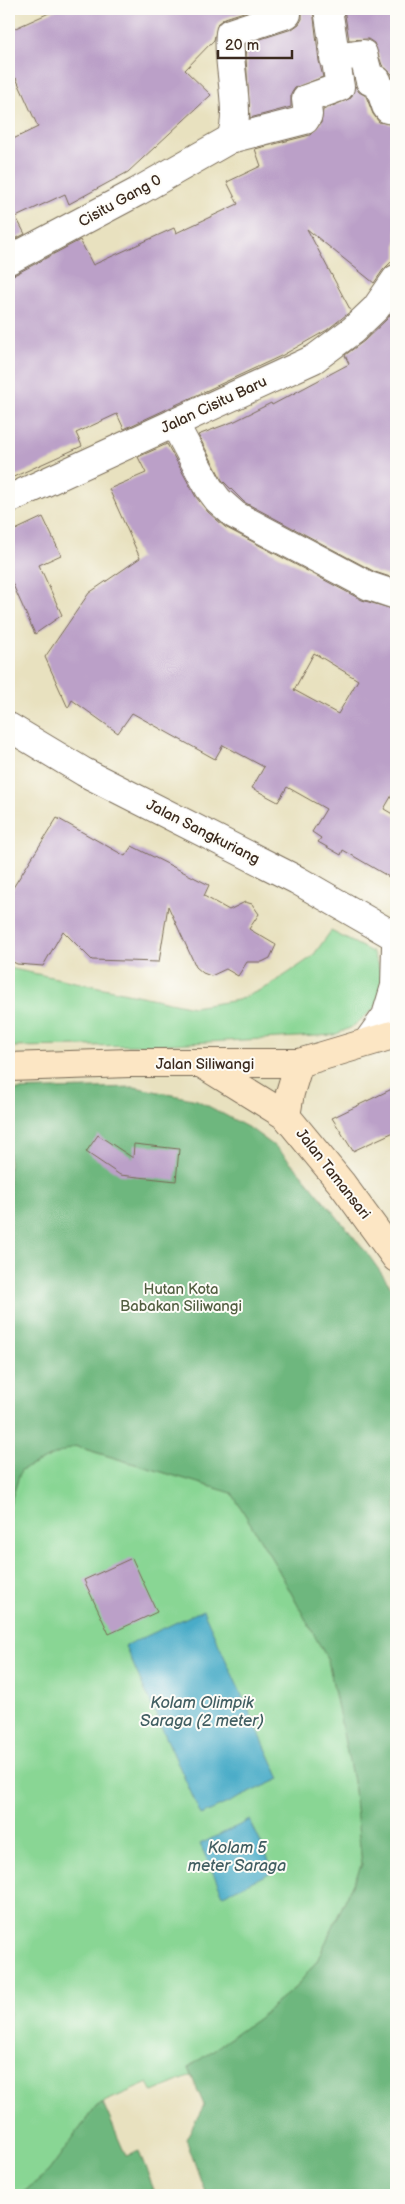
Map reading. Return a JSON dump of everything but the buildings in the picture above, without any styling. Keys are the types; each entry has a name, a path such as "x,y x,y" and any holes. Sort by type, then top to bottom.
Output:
{"main road":[{"name":"Jalan Siliwangi","path":"9,1067 130,1063 204,1065 299,1063 396,1034"},
{"name":"Jalan Tamansari","path":"286,1116 290,1093 299,1063"},
{"name":"Jalan Tamansari","path":"204,1065 286,1116 342,1184 396,1258"}],"street":[{"path":"230,139 234,132 230,33 287,14 286,9"},
{"path":"328,9 334,58 363,54 370,81 377,80 386,106 388,109 396,110"},
{"name":"Cisitu Gang 0","path":"9,260 137,192 230,139 305,120 308,115 306,98 340,87 334,58"},
{"name":"Jalan Cisitu Baru","path":"9,499 314,359 359,325 376,308 396,279"},
{"path":"174,423 209,488 218,500 235,515 369,586 396,595"},
{"name":"Jalan Sangkuriang","path":"9,727 84,772 297,880 396,937"},
{"path":"368,1041 386,1016 395,986 396,946"}],"green space":[{"path":"331,931 372,952 380,970 384,989 375,1008 352,1027 334,1035 153,1045 9,1047 9,968 193,1007 238,1000 269,986 312,957"},
{"name":"Hutan Kota Babakan Siliwangi","path":"135,1087 197,1100 251,1129 277,1148 300,1172 367,1253 396,1294 396,2195 206,2195 186,2139 204,2105 188,2068 257,2019 296,1987 317,1961 362,1864 353,1781 328,1660 278,1569 232,1493 75,1446 21,1470 9,1507 9,1090"},
{"path":"74,1446 232,1493 278,1569 328,1660 353,1781 362,1864 317,1961 296,1987 257,2019 188,2068 191,2076 153,2092 148,2083 97,2105 48,2172 20,2195 9,2195 9,1507 21,1470"},
{"path":"103,2103 126,2156 139,2151 156,2195 20,2195 48,2172 97,2105"}],"water":[{"name":"Kolam Olimpik Saraga (2 meter)","path":"203,1610 280,1779 201,1815 125,1646"},
{"name":"Kolam 5 meter Saraga","path":"250,1820 274,1871 223,1895 200,1844"}]}
